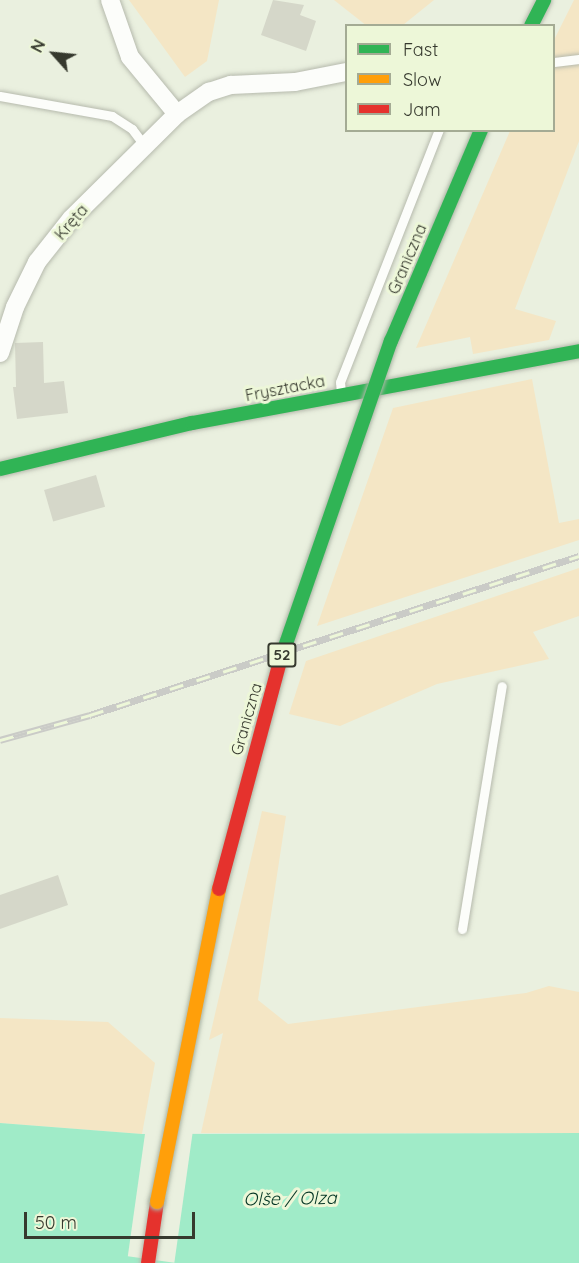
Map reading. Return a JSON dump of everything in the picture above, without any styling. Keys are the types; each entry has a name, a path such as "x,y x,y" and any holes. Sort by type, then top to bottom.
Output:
{"main road":[{"path":"532,24 544,0"},
{"name":"Graniczna","path":"148,1263 204,946 252,754 288,636 391,341 481,132"},
{"name":"Frysztacka","path":"0,469 192,423 341,393 579,351"}],"street":[{"path":"110,0 130,57 177,114"},
{"name":"Kręta","path":"0,353 15,308 37,262 71,219 177,114 208,92 231,85 295,82 345,72"}],"lane":[{"path":"555,62 579,59"},
{"path":"0,96 112,116 132,129 145,146"},
{"path":"341,393 340,382 439,132"},
{"path":"462,929 502,686"}],"shaded area":[{"path":"129,0 219,0 207,61 185,77"},
{"path":"334,0 434,0 404,24 364,24"},
{"path":"574,0 579,0 579,141 515,309 556,321 549,340 473,354 470,337 416,348 510,132 555,132 555,38"},
{"path":"532,379 559,523 579,519 579,540 317,626 393,408"},
{"path":"579,568 579,616 533,632 549,659 437,684 340,726 289,714 306,661"},
{"path":"262,811 286,816 258,1000 288,1024 526,993 549,986 579,992 579,1133 201,1133 223,1033 209,1040"},
{"path":"0,1018 108,1022 155,1063 142,1134 0,1123"}],"water":[{"name":"Olše / Olza","path":"0,1123 142,1134 579,1133 579,1263 0,1263"}],"pier":[{"path":"146,1123 193,1130 174,1263 128,1256"}],"building":[{"path":"273,0 304,5 300,15 316,21 306,51 261,35"},
{"path":"43,342 44,383 64,381 68,413 17,419 13,387 16,387 15,343"},
{"path":"96,475 105,507 53,522 44,490"},
{"path":"58,875 68,905 0,929 0,895"}],"railway":[{"path":"0,740 90,715 579,556"}],"traffic: fast":[{"path":"532,24 544,0"},
{"path":"280,661 391,341 480,132"},
{"path":"0,469 192,423 579,351"}],"traffic: jam":[{"path":"219,889 280,661"},
{"path":"148,1263 157,1202"}],"traffic: slow":[{"path":"157,1202 219,889"}]}
